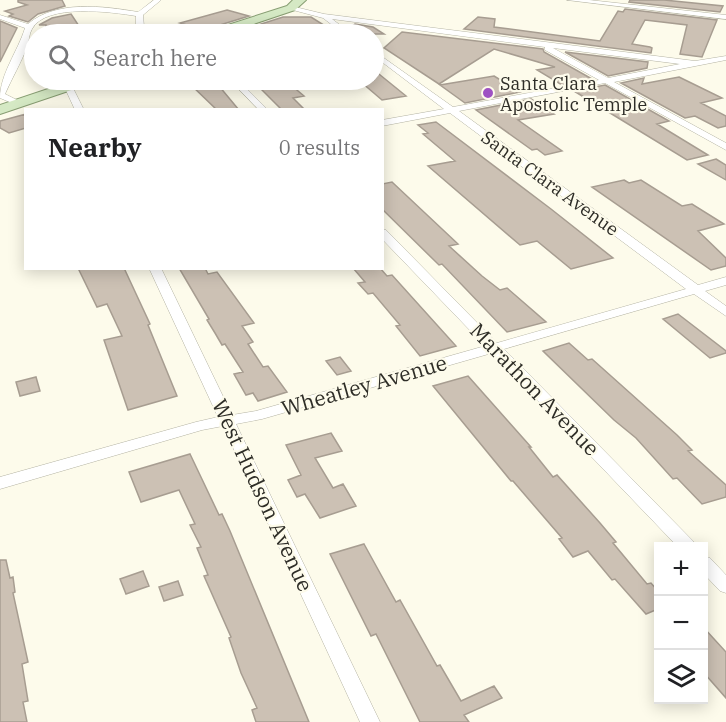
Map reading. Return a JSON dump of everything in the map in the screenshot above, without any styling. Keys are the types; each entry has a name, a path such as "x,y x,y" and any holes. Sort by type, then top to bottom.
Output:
{"main road":[{"path":"241,24 296,4"},
{"path":"0,110 59,90"}],"street":[{"path":"83,0 86,8"},
{"path":"32,24 52,14 86,8 139,14 158,0"},
{"path":"570,0 726,17"},
{"path":"296,4 324,16 335,24"},
{"path":"139,14 140,24"},
{"path":"324,16 696,64"},
{"path":"0,17 24,25"},
{"path":"541,44 726,147"},
{"path":"19,103 0,96 24,47"},
{"path":"384,123 726,58"},
{"name":"Santa Clara Avenue","path":"384,60 726,312"},
{"path":"70,90 79,108"},
{"path":"244,90 262,108"},
{"name":"Marathon Avenue","path":"384,234 683,542"},
{"name":"West Hudson Avenue","path":"156,270 370,722"},
{"name":"Wheatley Avenue","path":"0,483 201,425 257,416 726,281"},
{"path":"708,567 726,586"}],"building":[{"path":"18,0 62,0 65,6 38,14 28,22 9,16 13,14 5,11 27,5"},
{"path":"630,0 664,0 723,6 720,12 629,2"},
{"path":"625,9 717,20 702,57 680,54 687,25 645,20 632,44 650,47 652,48 651,53 464,29 478,17 495,19 494,27 600,41 618,11 623,12"},
{"path":"227,10 249,16 223,24 180,23"},
{"path":"71,14 78,24 41,24 52,18"},
{"path":"283,17 311,17 322,24 261,24"},
{"path":"0,21 17,28 0,62"},
{"path":"402,32 543,49 544,52 592,79 562,85 537,70 555,67 494,49 439,84 384,48"},
{"path":"565,52 648,62 647,68 608,76"},
{"path":"494,76 520,92 465,103 440,85"},
{"path":"679,77 722,98 701,103 726,116 726,126 718,128 695,116 685,118 621,83 644,78 642,84"},
{"path":"384,78 406,96 382,100 370,90 384,90"},
{"path":"605,85 669,121 657,124 708,155 687,160 574,91"},
{"path":"196,90 222,90 237,108 215,108"},
{"path":"262,90 297,90 304,96 293,98 303,108 280,108"},
{"path":"531,99 554,114 518,120 562,151 545,155 537,149 532,150 476,110"},
{"path":"24,115 24,129 9,133 0,128 0,121"},
{"path":"436,122 613,258 571,269 537,241 520,245 428,166 455,161 423,134 428,133 418,125"},
{"path":"716,159 726,165 726,180 698,164"},
{"path":"624,180 629,183 641,180 682,206 692,204 724,224 698,231 726,258 726,266 711,270 592,187"},
{"path":"392,182 458,244 449,246 482,276 500,290 507,288 546,322 507,332 442,264 439,265 384,211 384,184"},
{"path":"79,270 125,270 150,324 148,325 177,396 128,410 104,340 122,336 107,304 97,307"},
{"path":"180,270 206,270 208,274 217,272 254,323 242,326 253,342 248,344 263,367 268,366 287,392 258,401 253,393 246,395 234,374 243,372 225,344 222,345 207,320 209,319"},
{"path":"355,270 382,270 387,276 392,275 456,346 420,356 396,326 400,325 373,293 368,294 358,283 365,282"},
{"path":"678,314 726,353 710,358 663,319"},
{"path":"569,343 588,360 592,359 677,435 692,450 688,451 726,485 726,497 702,504 677,478 673,479 636,438 614,420 543,351"},
{"path":"340,357 351,371 337,375 326,361"},
{"path":"468,376 531,447 529,447 553,477 557,475 600,523 616,542 613,543 647,584 651,583 654,586 654,611 646,614 615,579 612,580 588,551 573,557 559,539 562,538 511,481 433,386"},
{"path":"36,377 40,391 20,396 16,382"},
{"path":"331,433 342,451 315,458 333,488 343,484 356,506 320,518 305,494 297,497 288,480 301,475 286,445"},
{"path":"190,454 219,515 222,514 230,531 309,722 256,722 252,710 257,708 241,673 229,638 231,637 204,576 208,575 197,548 201,547 190,525 195,524 179,490 141,502 129,472"},
{"path":"364,544 396,602 400,600 437,666 440,665 461,701 494,686 502,698 464,715 469,722 420,722 376,634 371,636 330,554"},
{"path":"0,560 6,560 10,578 13,577 15,592 13,593 28,662 22,664 28,701 23,702 27,722 0,722"},
{"path":"143,571 149,586 126,594 120,579"},
{"path":"178,581 183,595 164,601 159,587"},
{"path":"708,632 726,652 726,698 708,678"}],"place":[{"name":"Santa Clara Apostolic Temple","path":"488,93"}]}
